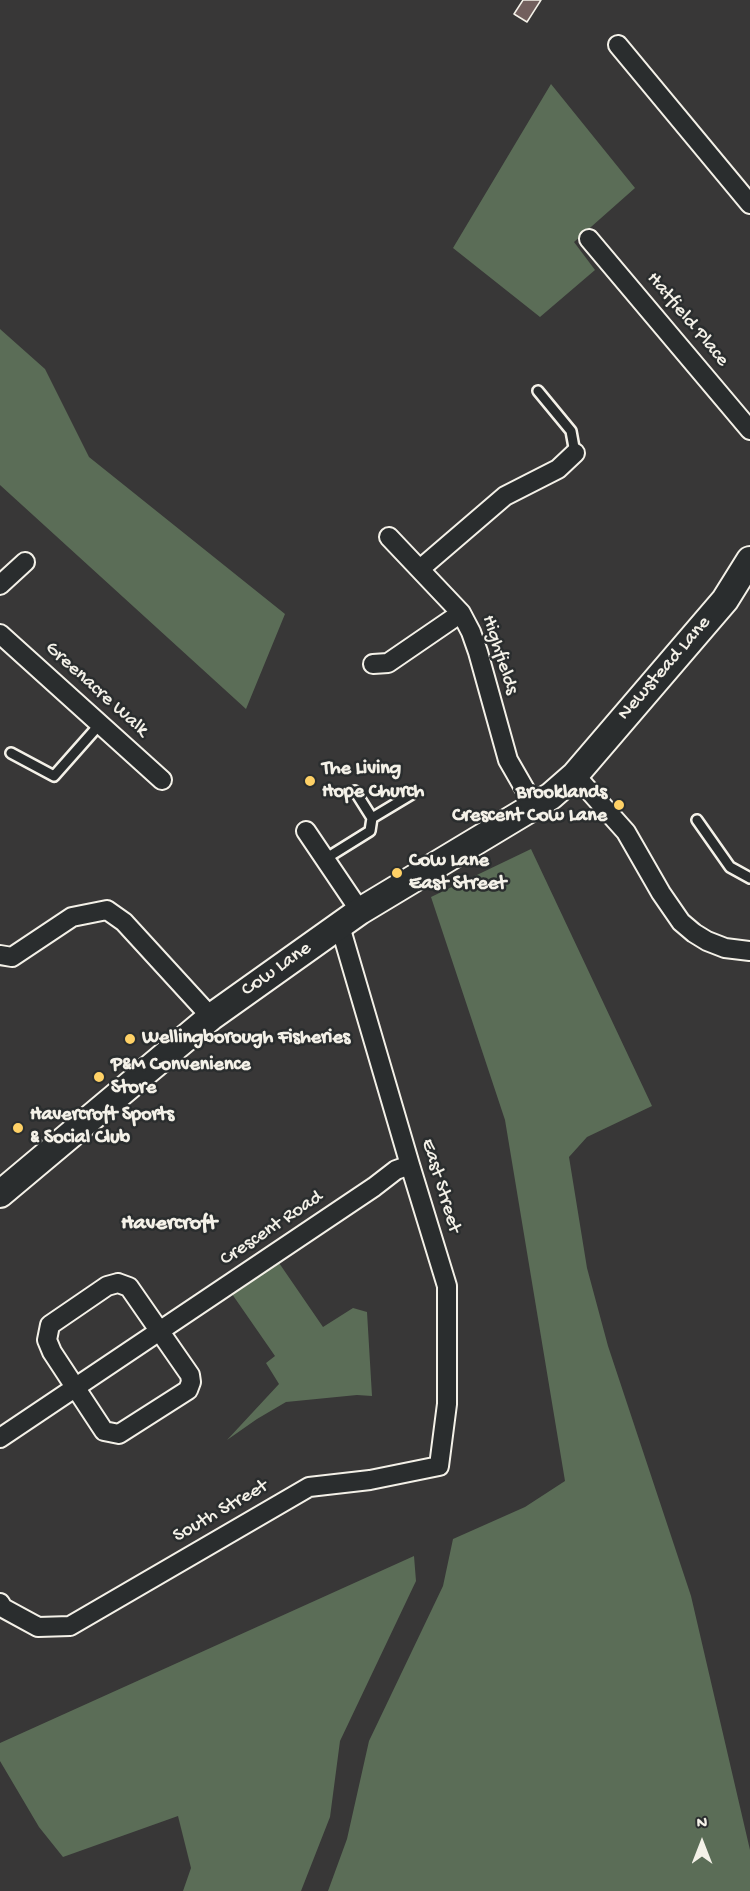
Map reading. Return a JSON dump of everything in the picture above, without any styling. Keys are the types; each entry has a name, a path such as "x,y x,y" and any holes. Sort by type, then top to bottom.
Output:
{"main road":[{"name":"Newstead Lane","path":"575,775 725,600 750,560"},
{"name":"Cow Lane","path":"0,1194 211,1017 350,918 535,807 575,775"}],"street":[{"path":"618,45 750,204"},
{"name":"Hatfield Place","path":"589,240 750,430"},
{"path":"420,568 505,496 558,469 575,453"},
{"name":"Highfields","path":"389,537 461,613 478,652 508,760 535,807"},
{"path":"0,585 25,562"},
{"path":"373,664 388,663 461,613"},
{"name":"Greenacre Walk","path":"0,634 165,782"},
{"path":"575,775 626,832 661,893 681,922 707,941 724,948 750,951"},
{"name":"East Street","path":"306,831 325,859 350,918 410,1165 447,1286 447,1404 439,1466"},
{"path":"0,955 12,957 72,917 107,910 124,922 211,1017"},
{"name":"Crescent Road","path":"0,1438 396,1170 410,1165"},
{"path":"118,1283 129,1287 190,1375 191,1382 188,1390 119,1434 104,1431 75,1388 52,1353 47,1340 50,1325 107,1286 118,1283"},
{"name":"South Street","path":"0,1603 3,1608 38,1627 70,1626 309,1486 370,1480 439,1466"}],"lane":[{"path":"538,391 571,431 575,453"},
{"path":"11,753 54,776 100,724"},
{"path":"325,859 370,831 372,818 355,791"},
{"path":"372,818 412,794"},
{"path":"697,820 730,867 750,878"}],"green space":[{"path":"551,84 635,188 574,242 595,270 540,317 453,248"},
{"path":"0,329 45,369 89,457 285,614 246,709 0,485"},
{"path":"531,849 652,1106 587,1137 569,1157 587,1268 608,1346 691,1596 750,1850 750,1891 328,1891 347,1839 369,1741 443,1586 453,1539 525,1507 565,1481 505,1120 431,897"},
{"path":"277,1260 323,1327 353,1308 367,1312 372,1396 357,1395 286,1402 227,1440 279,1384 266,1363 275,1356 232,1294"},
{"path":"414,1556 416,1581 340,1741 330,1817 301,1891 183,1891 191,1868 178,1816 63,1857 39,1827 0,1761 0,1743"}],"building":[{"path":"523,0 541,0 527,22 514,14"}],"place":[{"name":"The Living Hope Church","path":"310,781"},
{"name":"Brooklands Crescent Cow Lane","path":"619,805"},
{"name":"Cow Lane East Street","path":"397,873"},
{"name":"Wellingborough Fisheries","path":"130,1039"},
{"name":"P&M Convenience Store","path":"99,1077"},
{"name":"Havercroft Sports & Social Club","path":"18,1128"}],"district":[{"name":"Havercroft","path":"169,1225"}]}
